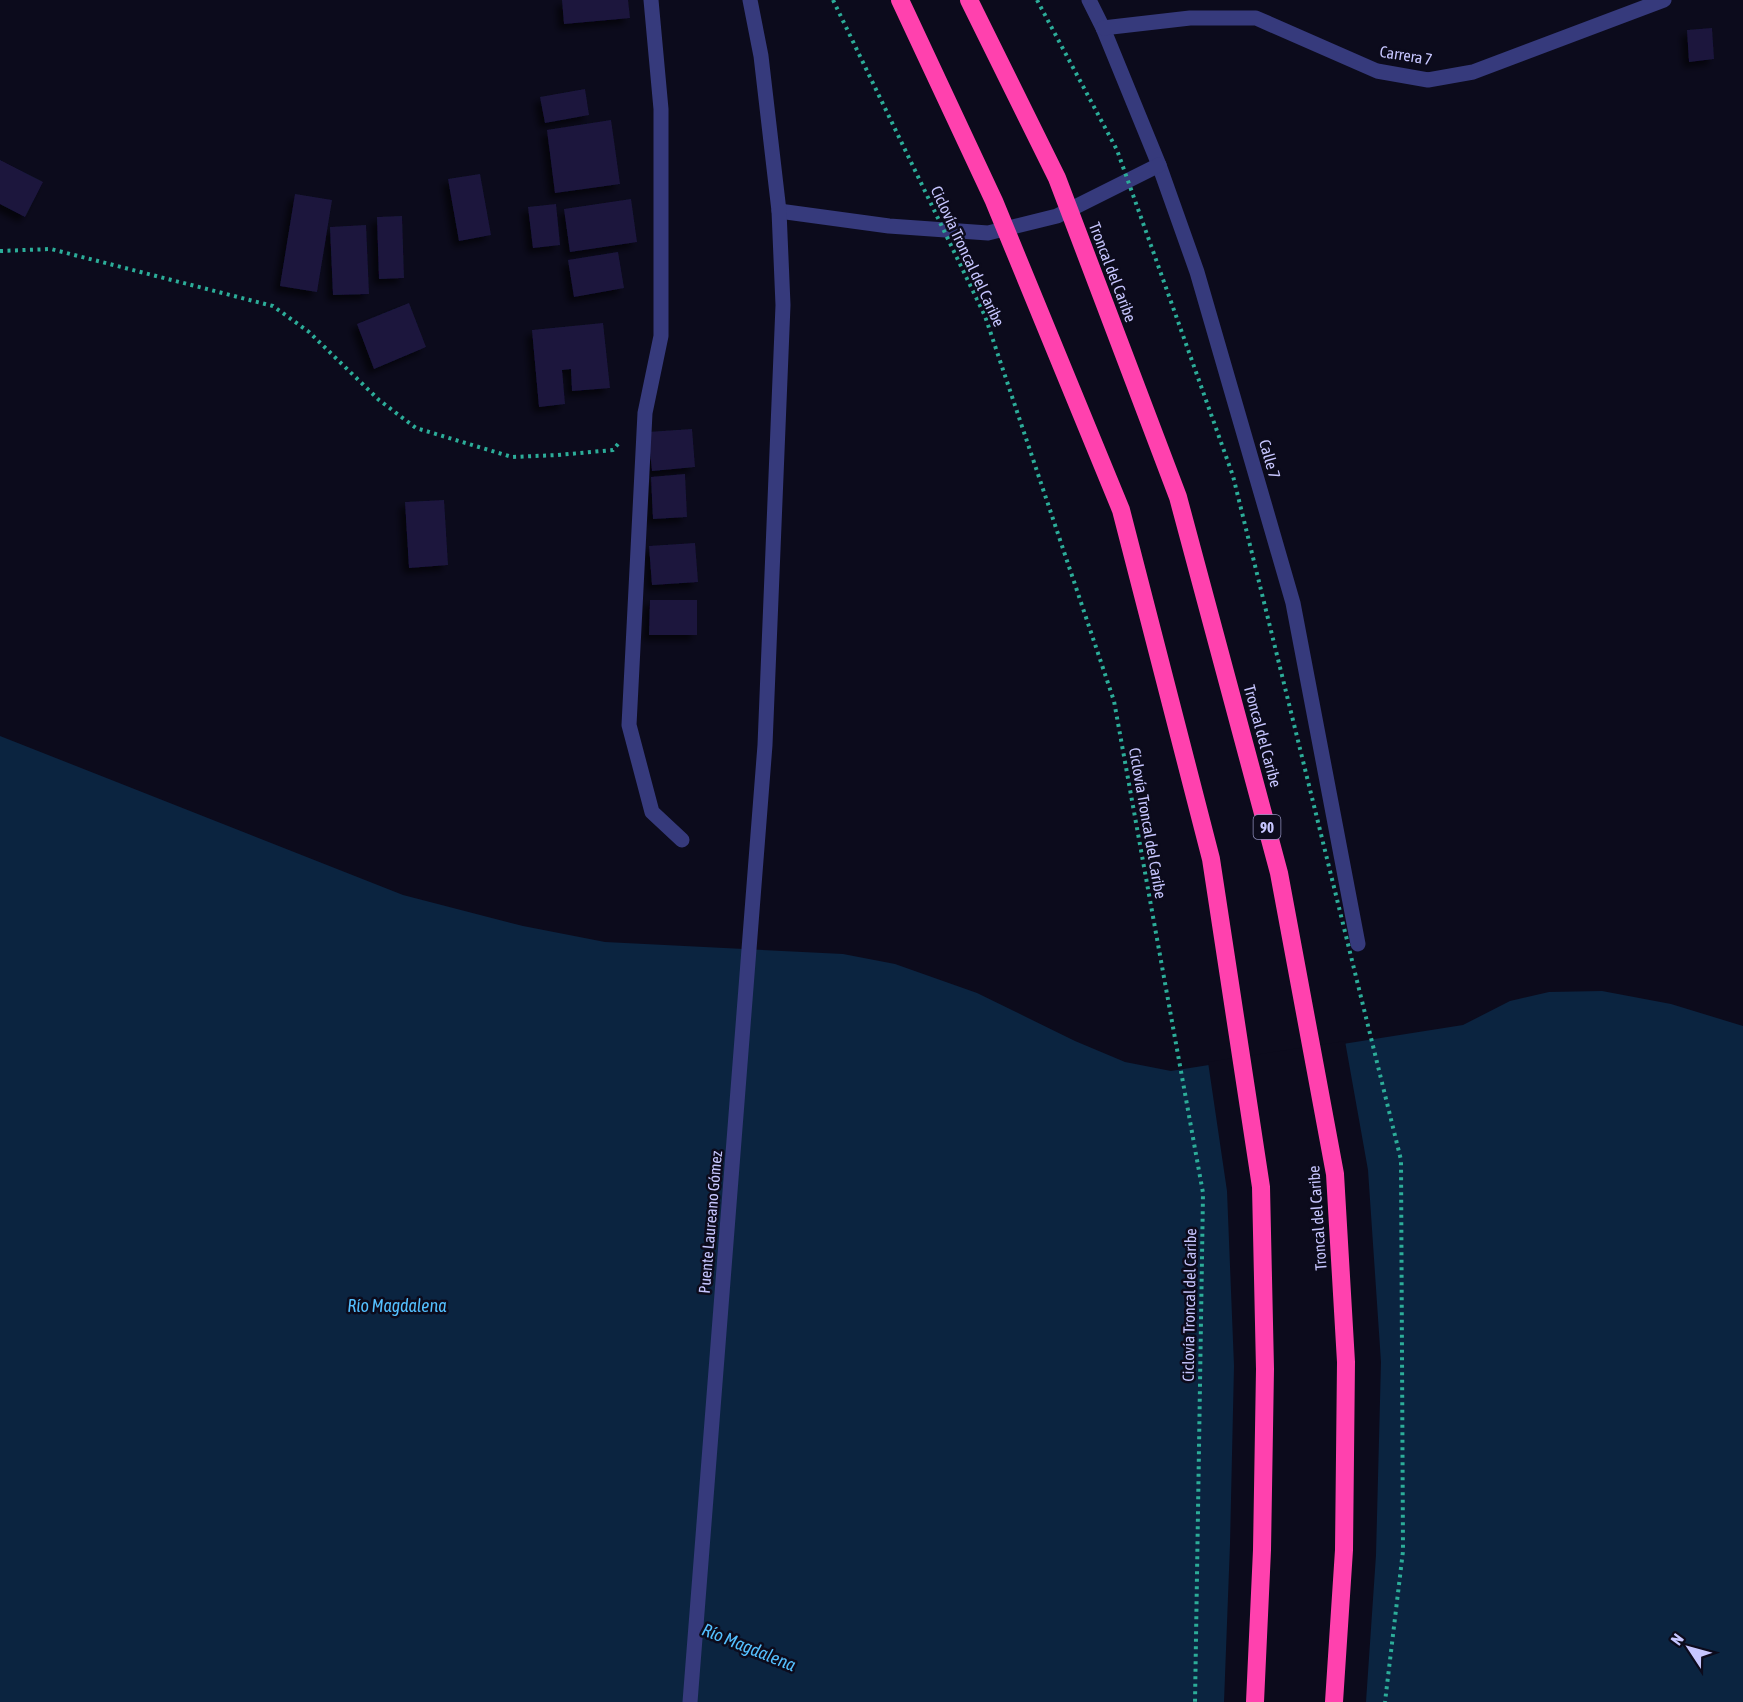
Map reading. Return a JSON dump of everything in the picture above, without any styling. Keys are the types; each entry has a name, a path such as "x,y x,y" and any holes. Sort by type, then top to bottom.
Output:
{"highway":[{"path":"900,0 994,201 1121,510 1211,859 1261,1187 1265,1369 1262,1550 1255,1702"},
{"name":"Troncal del Caribe","path":"969,0 1057,178 1178,497 1279,873 1335,1174 1346,1362 1344,1550 1334,1702"}],"street":[{"path":"651,0 661,109 660,336 645,413 629,725 652,812 682,840"},
{"name":"Puente Laureano Gómez","path":"690,1702 765,745 783,305 779,211 761,56 750,0"},
{"name":"Calle 7","path":"1089,0 1103,28 1159,165 1197,272 1293,603 1358,944"},
{"name":"Carrera 7","path":"1103,28 1190,18 1256,18 1377,71 1428,80 1473,72 1664,0"},
{"path":"779,211 889,226 988,233 1057,216 1159,165"}],"path":[{"name":"Ciclovía Troncal del Caribe","path":"833,0 985,316 1114,702 1203,1193 1195,1702"},
{"path":"0,251 51,249 273,306 309,332 379,400 416,428 512,457 613,450 645,413"}],"water":[{"name":"Río Magdalena","path":"0,736 403,895 523,926 605,942 843,954 895,964 977,993 1075,1041 1125,1062 1171,1071 1463,1025 1510,1001 1549,992 1602,991 1671,1004 1743,1026 1743,1702 0,1702"}],"pier":[{"path":"1345,1041 1368,1170 1381,1362 1376,1555 1366,1702 1224,1702 1234,1366 1227,1191 1208,1062"}],"building":[{"path":"562,0 628,0 630,18 564,24"},
{"path":"1712,28 1714,59 1689,62 1687,30"},
{"path":"585,89 589,115 545,123 540,97"},
{"path":"611,120 620,184 555,193 547,130"},
{"path":"0,160 43,182 25,217 0,204"},
{"path":"480,174 491,235 459,241 448,179"},
{"path":"295,194 332,200 317,292 280,286"},
{"path":"631,199 637,242 570,252 564,209"},
{"path":"556,204 560,245 533,248 528,207"},
{"path":"402,216 404,278 379,279 377,217"},
{"path":"366,225 369,294 333,295 330,227"},
{"path":"618,252 624,288 574,297 568,260"},
{"path":"409,303 426,347 374,369 357,324"},
{"path":"603,323 610,388 572,391 571,369 562,370 565,404 539,407 532,330"},
{"path":"692,429 695,467 652,471 648,432"},
{"path":"685,474 687,517 653,519 651,477"},
{"path":"444,500 448,565 409,568 405,502"},
{"path":"695,543 698,582 652,585 649,546"},
{"path":"650,600 697,600 697,635 649,635"}]}
